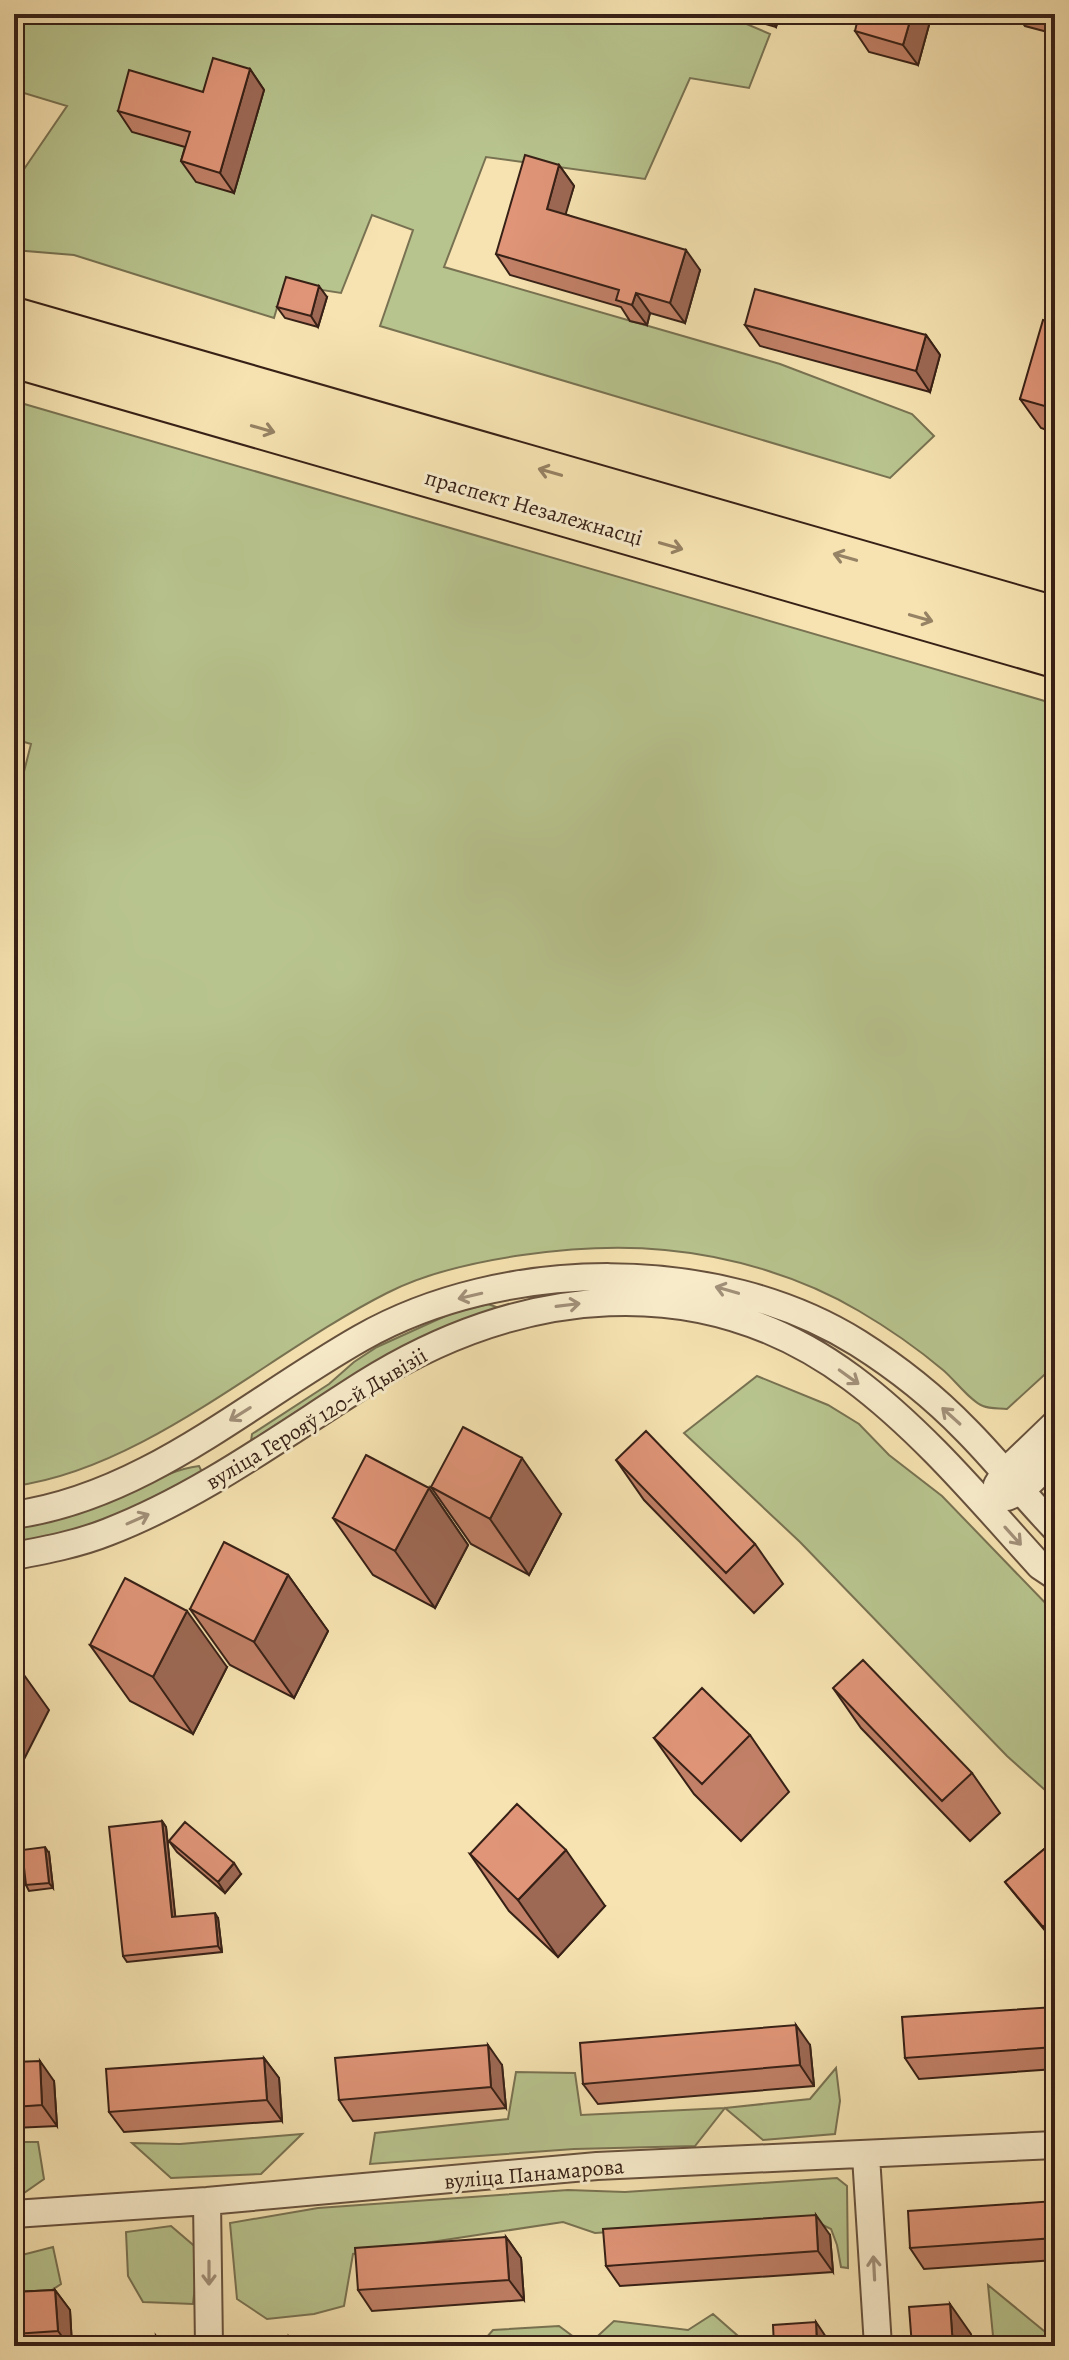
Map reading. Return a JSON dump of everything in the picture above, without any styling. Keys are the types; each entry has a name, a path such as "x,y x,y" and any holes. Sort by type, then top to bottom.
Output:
{"highway":[{"path":"14,294 191,388"},
{"name":"праспект Незалежнасці","path":"14,318 191,388 1055,657"},
{"name":"праспект Незалежнасці","path":"14,357 191,388 1055,617"},
{"path":"14,381 191,388"}],"street":[{"name":"вуліца Герояў 120-й Дывізіі","path":"14,1515 66,1504 107,1490 155,1466 361,1338 402,1318 444,1302 474,1295 586,1277 669,1279 716,1286 809,1318 857,1343 903,1375 965,1429 1055,1528"},
{"name":"вуліца Герояў 120-й Дывізіі","path":"14,1556 65,1546 145,1517 189,1494 372,1380 458,1336 541,1310 612,1300 663,1303 715,1313 783,1336 852,1378 919,1437 1040,1566 1055,1576"},
{"path":"1013,1482 1055,1424"},
{"path":"985,1506 1013,1482 1055,1458"},
{"name":"вуліца Панамарова","path":"14,2214 207,2201 597,2166 1055,2145"},
{"path":"866,2156 878,2346"},
{"path":"207,2201 209,2346"}],"green space":[{"path":"14,14 723,14 770,34 749,88 690,78 645,179 486,157 444,267 780,364 912,414 934,436 890,478 380,326 413,230 372,215 341,293 284,284 274,318 74,255 14,250 14,174 20,175 67,106 14,90"},
{"path":"14,401 1055,704 1055,1365 1007,1409 989,1408 973,1400 933,1362 870,1318 790,1278 715,1257 665,1250 598,1248 523,1255 449,1270 387,1293 159,1433 111,1457 63,1475 14,1486 14,811 31,744 14,739"},
{"path":"488,1304 499,1308 438,1332 332,1389 251,1441 252,1434 329,1384 377,1347 452,1313"},
{"path":"757,1376 828,1405 859,1424 889,1455 942,1496 1055,1613 1055,1799 1007,1756 800,1542 684,1433"},
{"path":"199,1466 202,1472 117,1516 77,1531 14,1543 14,1528 83,1511 163,1476"},
{"path":"836,2068 840,2101 835,2134 763,2140 725,2108 810,2099"},
{"path":"516,2072 575,2073 581,2115 725,2108 695,2146 574,2149 370,2164 375,2133 508,2119"},
{"path":"302,2134 261,2174 171,2178 132,2143 180,2144"},
{"path":"14,2142 38,2142 44,2179 24,2193 14,2194"},
{"path":"837,2178 847,2186 848,2268 841,2267 831,2229 811,2219 595,2233 563,2222 353,2254 344,2306 314,2314 267,2319 237,2299 230,2223 318,2208 568,2190 625,2192"},
{"path":"171,2226 199,2250 193,2304 143,2302 128,2276 126,2232"},
{"path":"53,2247 61,2284 40,2298 14,2299 14,2257"},
{"path":"988,2285 1055,2340 1055,2346 994,2346"},
{"path":"713,2314 738,2336 723,2346 587,2346 614,2321 688,2330"},
{"path":"559,2326 586,2346 479,2346 493,2330"}],"building":[{"path":"859,14 912,14 903,45 855,31"},
{"path":"213,58 250,69 220,173 181,161 190,132 118,111 129,70 203,92"},
{"path":"525,155 559,165 547,209 686,250 670,303 636,293 632,305 616,300 619,290 496,254"},
{"path":"286,277 319,286 311,316 277,307"},
{"path":"755,289 926,335 916,371 745,325"},
{"path":"1043,320 1055,323 1055,409 1020,399"},
{"path":"463,1427 522,1458 490,1519 431,1487"},
{"path":"646,1431 755,1544 726,1573 616,1460"},
{"path":"366,1455 429,1488 395,1551 333,1518"},
{"path":"224,1542 288,1575 254,1642 190,1609"},
{"path":"125,1578 187,1611 153,1677 90,1645"},
{"path":"863,1660 972,1773 942,1801 833,1688"},
{"path":"702,1688 750,1735 702,1784 654,1738"},
{"path":"517,1804 566,1850 518,1900 470,1854"},
{"path":"162,1821 172,1917 215,1913 218,1946 123,1956 109,1827"},
{"path":"185,1822 234,1863 218,1882 169,1841"},
{"path":"1055,1840 1055,1917 1043,1927 1005,1882"},
{"path":"45,1847 49,1883 26,1885 22,1850"},
{"path":"1055,2007 1055,2047 905,2058 902,2017"},
{"path":"796,2025 800,2065 583,2084 580,2043"},
{"path":"488,2045 491,2087 339,2100 335,2058"},
{"path":"264,2058 267,2100 109,2112 106,2069"},
{"path":"40,2061 42,2105 14,2107 14,2062"},
{"path":"1055,2201 1055,2238 910,2248 908,2211"},
{"path":"816,2215 818,2251 606,2266 603,2229"},
{"path":"506,2237 509,2280 358,2290 355,2248"},
{"path":"55,2290 58,2331 14,2334 14,2292"},
{"path":"950,2304 953,2346 912,2346 909,2307"},
{"path":"816,2322 817,2346 774,2346 773,2325"},
{"path":"156,2336 157,2346 114,2346 114,2338"},
{"path":"289,2337 290,2346 247,2346 247,2339"}]}
